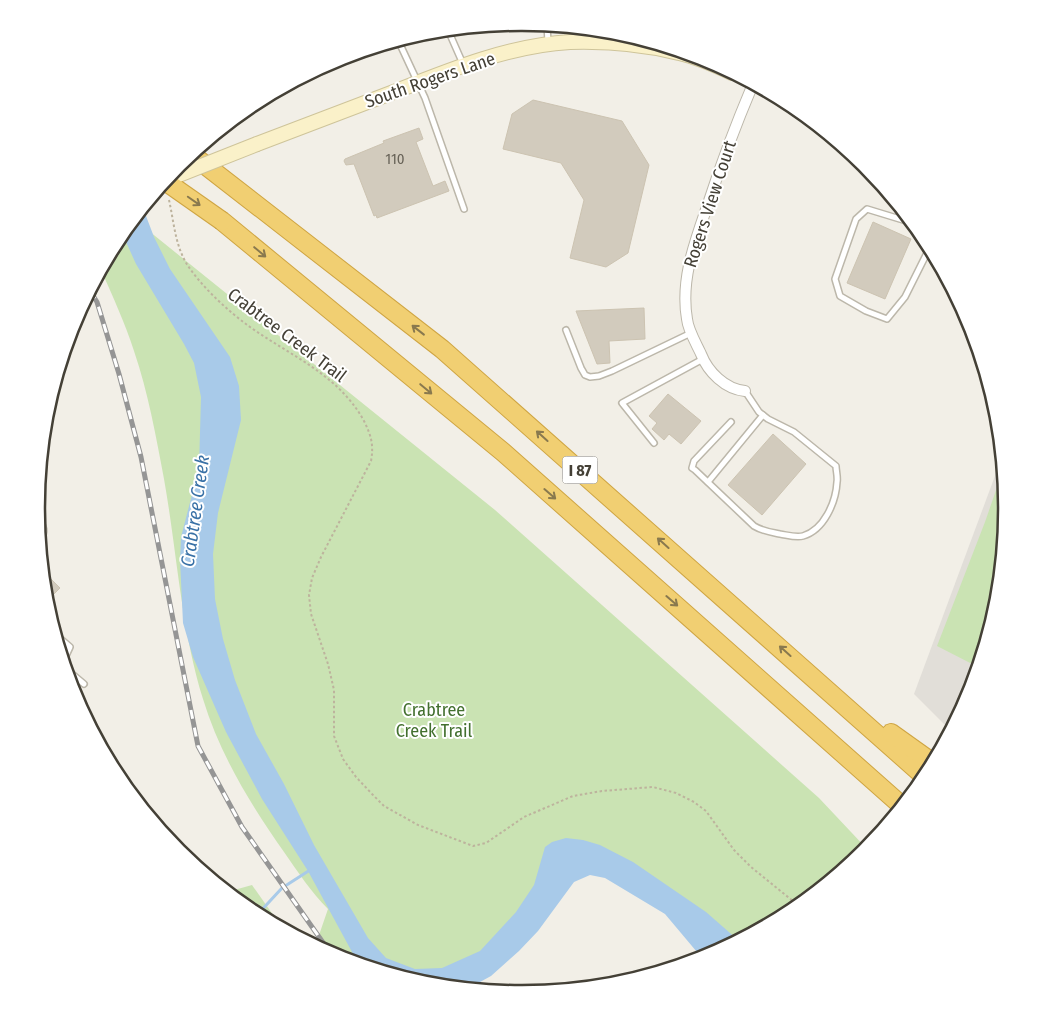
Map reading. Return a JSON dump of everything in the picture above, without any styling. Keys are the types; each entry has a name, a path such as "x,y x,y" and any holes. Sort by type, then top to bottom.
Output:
{"highway":[{"name":"I 87","path":"197,159 442,349 919,771"},
{"name":"I 87","path":"172,185 222,221 503,452 897,802"},
{"path":"808,672 926,759"},
{"path":"766,684 890,809"}],"street":[{"name":"South Rogers Lane","path":"182,173 463,65 508,53 569,42 642,46"},
{"name":"Rogers View Court","path":"745,391 734,390 721,382 703,359 687,320 685,285 692,252 716,179 751,90"}],"lane":[{"path":"548,32 549,45"},
{"path":"451,36 463,65"},
{"path":"401,46 418,82 464,209"},
{"path":"901,219 867,209 856,219 835,280 840,296 866,311 887,319 905,297 926,256"},
{"path":"566,330 581,368 585,375 590,377 612,371 692,333"},
{"path":"654,443 622,403 703,359"},
{"path":"731,422 694,461 692,468 754,526 762,530 792,536 803,536 819,527 828,514 834,497 837,482 836,466 794,432 768,419 759,412 745,391"},
{"path":"708,482 763,415"},
{"path":"64,642 70,647 67,652"},
{"path":"76,677 84,684"}],"path":[{"name":"Crabtree Creek Trail","path":"167,190 176,238 188,265 205,286 229,310 251,328 311,365 341,390 357,408 372,438 373,450 371,461 320,557 312,578 309,594 311,614 328,664 334,690 334,736 343,759 356,777 384,806 418,826 473,846 486,843 524,817 573,796 602,791 653,787 676,793 694,802 706,811 734,850 751,867 791,900"}],"shaded area":[{"path":"996,472 997,539 989,601 973,661 945,725 914,694"}],"green space":[{"name":"Crabtree Creek Trail","path":"139,223 495,510 819,798 861,843 812,886 760,921 717,942 596,857 503,947 431,977 398,969 319,939 328,909 310,889 260,816 227,760 203,699 184,617 169,507 155,430 139,367 119,310 105,278"},
{"path":"997,486 997,539 994,570 982,631 972,664 937,646"},
{"path":"252,885 273,914 257,904 236,889"}],"water":[{"name":"Crabtree Creek","path":"146,215 170,269 230,357 239,386 241,420 218,513 213,554 215,599 223,639 235,680 256,734 284,784 314,845 368,938 386,958 415,969 442,968 480,951 516,912 534,885 545,847 552,842 566,838 600,845 633,862 706,912 733,936 696,951 665,914 605,878 590,875 574,882 538,931 491,976 478,983 428,976 398,969 353,953 308,871 262,799 226,732 193,657 183,623 180,560 181,537 199,468 201,397 194,363 136,264 126,242"}],"building":[{"path":"533,100 622,121 649,165 628,253 606,267 570,258 584,200 561,163 503,149 512,114"},
{"path":"419,128 423,139 416,142 433,186 445,181 449,191 377,218 376,215 374,216 354,164 346,165 344,161 384,143 383,141"},
{"path":"873,222 911,239 885,299 847,283"},
{"path":"644,308 645,339 609,341 610,363 597,364 576,311"},
{"path":"668,394 701,421 681,444 669,434 664,440 652,429 657,423 649,416"},
{"path":"773,434 806,464 762,515 728,485"},
{"path":"50,578 60,588 53,595"}],"waterway":[{"path":"263,908 282,888 310,870"}],"railway":[{"path":"94,297 119,374 141,457 198,746 242,827 322,941"}]}
